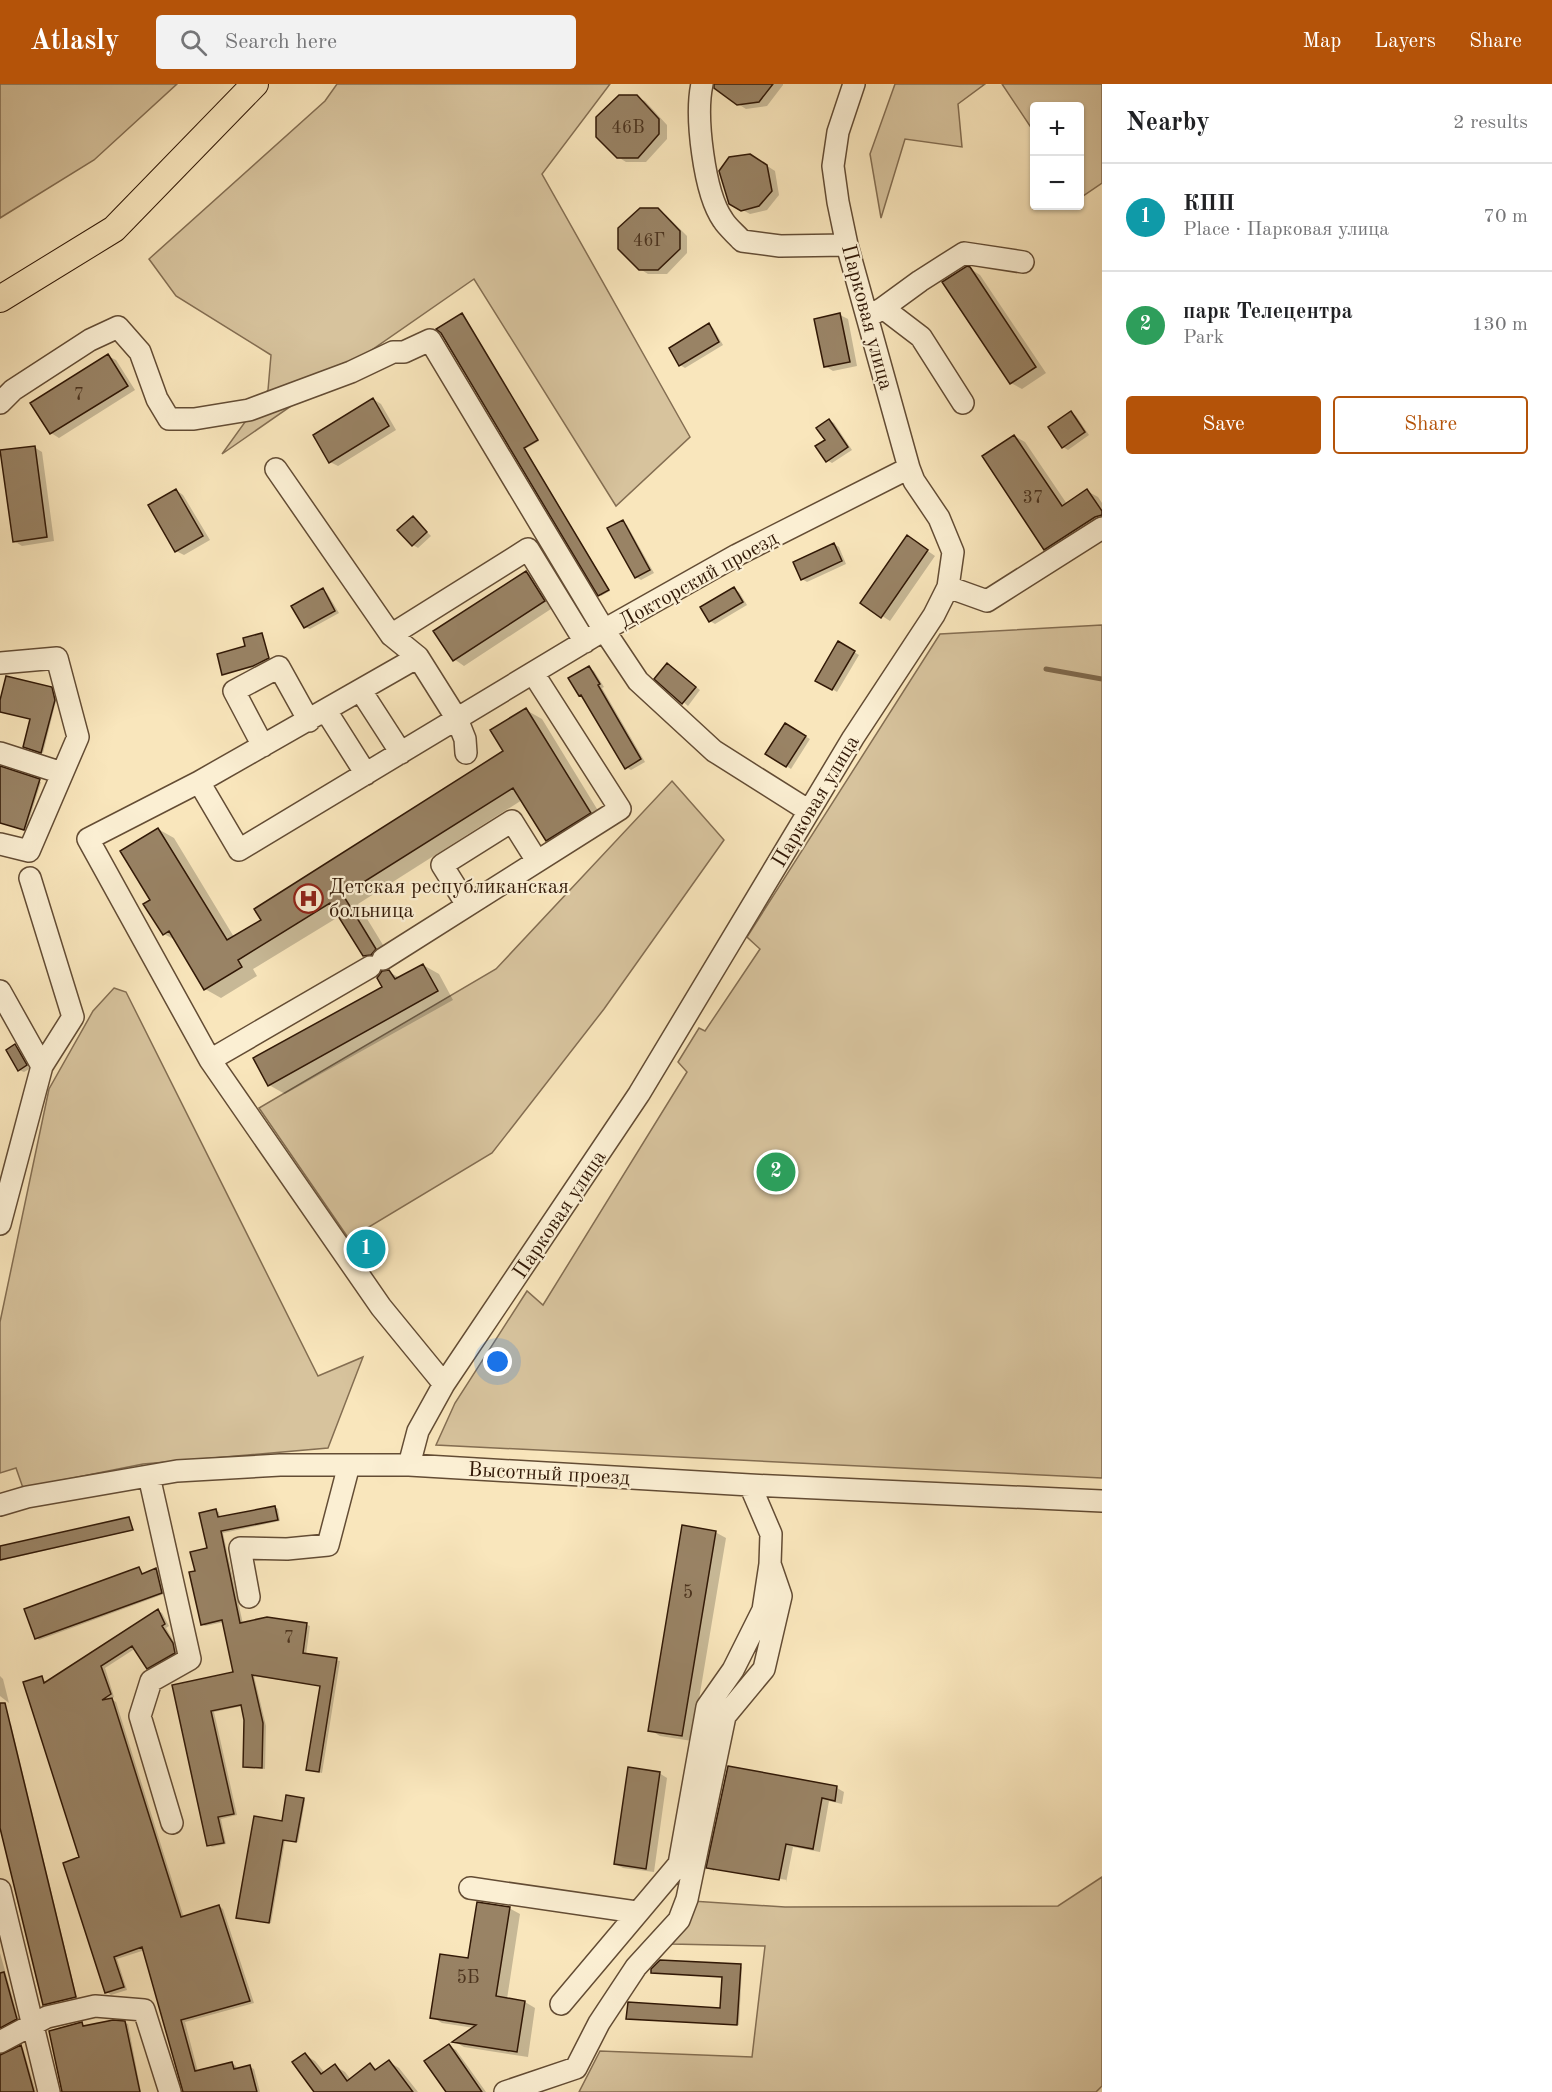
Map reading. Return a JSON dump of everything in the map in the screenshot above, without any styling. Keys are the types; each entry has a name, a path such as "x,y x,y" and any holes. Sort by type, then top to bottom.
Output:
{"main road":[{"path":"0,299 114,229 255,84"}],"street":[{"path":"702,84 701,136 709,189 722,220 742,241 780,246 848,245"},
{"name":"Парковая улица","path":"409,1465 418,1431 444,1384 639,1094 853,738 928,627 948,587 953,552 939,518 914,481 909,468 876,313 848,245 838,202 834,166 837,132 854,84"},
{"path":"963,403 921,337 876,313 964,253 1023,262"},
{"path":"0,403 13,390 90,340 118,327 140,352 157,399 169,419 194,419 249,410 351,372 393,352 404,352 430,340 604,630 239,850 198,782"},
{"name":"Докторский проезд","path":"809,811 714,751 638,681 604,630 737,555 909,468"},
{"path":"276,469 391,635 418,657 457,718 465,739 466,753"},
{"path":"948,587 987,601 1102,528"},
{"path":"391,635 528,549 585,642"},
{"path":"418,657 198,782 88,839 210,1060 381,1307 444,1384"},
{"path":"0,663 57,658 78,737 29,851 0,844"},
{"path":"263,746 234,691 279,667 366,774"},
{"path":"210,1060 376,963 620,809 533,673"},
{"path":"361,691 400,753"},
{"path":"0,753 62,773"},
{"path":"467,905 442,865 512,821 537,861"},
{"path":"0,1224 42,1066 73,1017 30,878"},
{"path":"0,991 42,1066"},
{"path":"249,1597 240,1548 287,1549 328,1545 349,1465"},
{"name":"Высотный проезд","path":"0,1505 27,1497 177,1471 349,1465 409,1465 750,1485 1102,1501"},
{"path":"149,1476 190,1659 151,1681 140,1716 172,1823"},
{"path":"561,2004 678,1864 707,1707 733,1670 763,1610 770,1564 771,1534 750,1485"},
{"path":"505,2092 576,2068 599,2023 636,1967 679,1920 687,1899 724,1716 764,1669 781,1596 770,1564"},
{"path":"470,1888 636,1912"},
{"path":"0,1890 49,2092"},
{"path":"0,2042 47,2017 95,2006 144,2010 170,2092"}],"shaded area":[{"path":"0,84 177,84 94,160 0,218"},
{"path":"337,84 610,84 542,174 690,437 616,506 474,279 222,454 268,390 271,355 176,296 149,259 325,101"},
{"path":"895,84 985,84 958,104 962,147 905,139 881,218 870,154"},
{"path":"1002,84 1102,84 1102,183 1084,195 1084,102 1030,102 1030,126"},
{"path":"1102,625 1102,1478 436,1445 455,1403 527,1291 543,1305 687,1072 678,1062 699,1028 705,1031 760,949 747,937 940,634"},
{"path":"672,781 724,840 604,1009 492,1153 349,1239 259,1108 496,969"},
{"path":"114,988 126,992 318,1376 363,1357 328,1448 143,1464 23,1488 16,1468 0,1473 0,1322 49,1089 93,1011"},
{"path":"1102,1877 1102,2086 1096,2092 579,2092 600,2051 752,2057 765,1946 671,1944 692,1901 785,1907 1058,1906"}],"building":[{"path":"714,84 773,84 759,102 737,105 714,88"},
{"path":"619,95 637,95 659,119 659,134 638,158 617,158 596,137 596,117"},
{"path":"750,154 767,165 772,191 759,206 741,211 729,204 719,171 729,157"},
{"path":"640,208 658,208 680,231 680,249 658,270 639,270 618,249 618,228"},
{"path":"967,266 970,267 1036,367 1010,384 942,282"},
{"path":"462,313 538,440 524,448 609,590 598,596 441,333 436,329"},
{"path":"840,313 850,362 824,367 814,319"},
{"path":"709,323 719,342 679,366 669,348"},
{"path":"108,354 128,386 50,434 30,403"},
{"path":"373,398 389,426 329,463 313,435"},
{"path":"1071,411 1085,432 1062,448 1048,427"},
{"path":"829,419 848,447 826,462 815,446 825,440 816,428"},
{"path":"1014,435 1062,506 1087,489 1102,511 1102,515 1095,517 1044,550 982,456"},
{"path":"35,446 47,537 13,542 0,450"},
{"path":"176,489 203,536 175,552 148,505"},
{"path":"413,516 427,532 412,546 397,530"},
{"path":"623,520 650,570 635,578 607,528"},
{"path":"907,535 928,550 881,618 860,603"},
{"path":"834,543 842,561 801,580 793,562"},
{"path":"526,571 545,601 453,661 433,631"},
{"path":"734,587 743,602 709,622 700,607"},
{"path":"323,588 335,611 304,628 291,606"},
{"path":"262,633 269,658 253,666 222,675 217,654 245,646 243,638"},
{"path":"838,641 855,651 832,690 815,681"},
{"path":"667,663 696,687 682,704 654,679"},
{"path":"589,666 641,759 625,769 581,695 579,696 568,678"},
{"path":"6,676 52,687 55,700 41,753 23,747 30,719 0,712 0,700"},
{"name":"Детская республиканская больница","path":"526,708 591,813 546,841 513,788 343,895 376,949 371,955 363,956 330,903 238,960 242,967 204,990 169,931 163,935 143,904 150,900 120,851 158,828 227,940 261,920 254,909 503,751 490,730"},
{"path":"785,723 806,736 786,767 765,754"},
{"path":"0,766 40,779 24,830 0,823"},
{"path":"423,964 438,991 268,1086 253,1058 382,987 377,978 382,971 389,970 395,979"},
{"path":"15,1044 27,1065 18,1071 6,1050"},
{"path":"275,1506 278,1520 221,1531 240,1623 267,1617 307,1623 303,1653 337,1658 319,1772 306,1770 320,1686 252,1675 263,1723 262,1768 243,1767 244,1720 241,1705 211,1711 234,1814 218,1817 224,1843 207,1846 172,1685 233,1672 222,1620 201,1625 189,1572 195,1571 190,1552 207,1548 199,1513 216,1509 218,1517"},
{"path":"129,1517 133,1530 0,1560 0,1546"},
{"path":"682,1525 716,1531 682,1736 648,1731"},
{"path":"139,1567 142,1574 156,1568 162,1593 35,1639 24,1609"},
{"path":"158,1609 165,1624 162,1626 173,1643 175,1653 147,1669 132,1646 101,1666 111,1694 102,1700 112,1698 181,1917 219,1905 250,2001 181,2020 195,2071 232,2062 234,2069 250,2065 257,2092 183,2092 142,1947 114,1957 124,1987 105,1993 63,1863 79,1857 23,1682 42,1676 44,1683"},
{"path":"0,1703 5,1703 76,1997 43,2005 0,1828"},
{"path":"728,1766 837,1786 835,1801 822,1798 813,1849 786,1844 779,1880 706,1868"},
{"path":"628,1767 660,1772 646,1869 614,1864"},
{"path":"286,1795 304,1798 296,1842 283,1840 269,1923 236,1918 254,1816 282,1821"},
{"path":"477,1902 510,1907 496,1996 525,2001 517,2052 452,2042 476,2025 430,2018 440,1954 468,1958"},
{"path":"660,1960 741,1964 737,2025 626,2019 628,2002 720,2008 722,1977 651,1973 651,1969"},
{"path":"4,1972 17,2019 0,2028 0,1973"},
{"path":"113,2020 125,2021 140,2092 62,2092 49,2031 82,2022 83,2026"},
{"path":"449,2044 482,2092 446,2092 424,2061"},
{"path":"21,2045 34,2092 0,2092 0,2055"},
{"path":"305,2053 321,2074 335,2064 347,2081 370,2063 375,2070 389,2060 413,2092 314,2092 292,2062"}],"waterway":[{"path":"1046,669 1102,679"}],"place":[{"name":"Детская республиканская больница","path":"308,898"},
{"name":"парк Телецентра","path":"776,1172"},
{"name":"КПП","path":"366,1249"}]}
